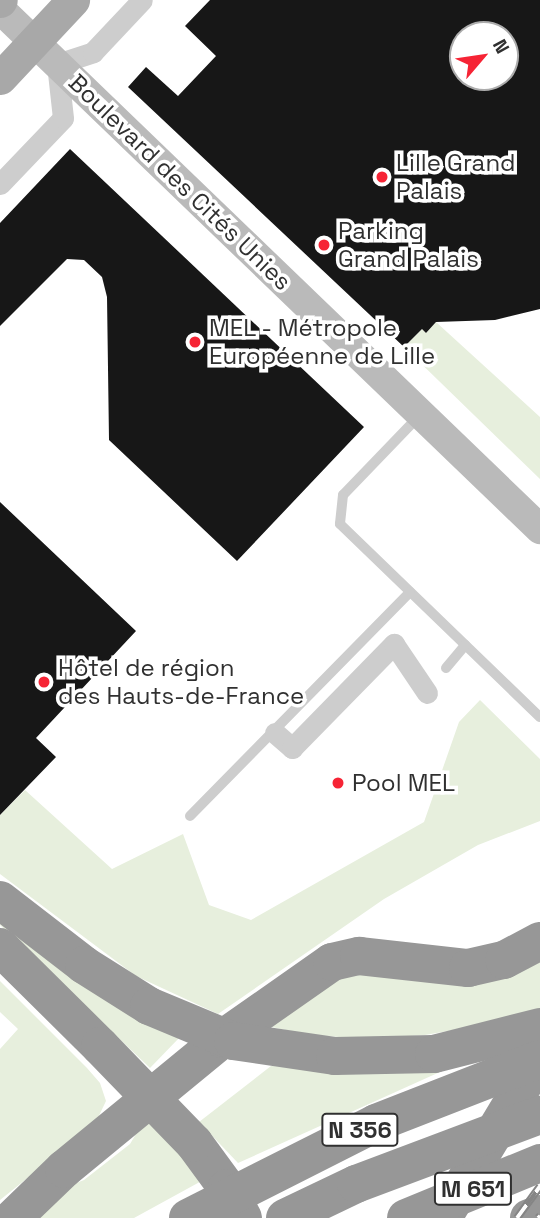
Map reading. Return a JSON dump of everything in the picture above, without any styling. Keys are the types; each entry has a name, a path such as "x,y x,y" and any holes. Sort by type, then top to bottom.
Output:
{"highway":[{"path":"0,900 84,965 149,1006 233,1041 335,1056 434,1054 540,1027"},
{"path":"13,1218 64,1168 212,1047 332,962 359,956 468,968 504,960 540,941"},
{"path":"0,947 194,1143 228,1188 243,1218"},
{"path":"443,1218 540,1058"},
{"name":"N 356","path":"187,1218 376,1123 540,1058"},
{"name":"M 651","path":"285,1218 356,1184 540,1115"},
{"name":"M 651","path":"406,1218 540,1163"},
{"path":"530,1218 540,1214"}],"main road":[{"path":"0,78 72,0"},
{"name":"Boulevard des Cités Unies","path":"0,9 540,529"},
{"name":"Boulevard des Cités Unies","path":"481,472 523,496 540,512"}],"street":[{"path":"0,184 63,118 57,64 93,52 142,0"},
{"path":"275,733 292,748 394,644 427,694"}],"lane":[{"path":"421,414 343,495 340,524 540,717"},
{"path":"190,816 275,733 410,592"},
{"path":"446,668 465,645"}],"green space":[{"path":"436,322 540,417 540,479 404,347 422,329 426,333"},
{"path":"480,700 540,759 540,821 478,845 384,899 218,1014 136,976 0,874 0,815 25,790 112,869 183,834 209,905 251,920 424,822 459,722"},
{"path":"0,918 180,1037 150,1068 0,925"},
{"path":"540,953 540,1012 517,1019 425,1035 368,1039 310,1035 262,1025 326,971"},
{"path":"0,981 87,1068 100,1083 106,1101 95,1124 0,1200 0,1049 18,1029 0,1012"},
{"path":"271,1066 451,1067 238,1163 199,1122"},
{"path":"148,1114 207,1178 134,1218 29,1218 53,1192 84,1180 130,1144"}],"building":[{"name":"Lille Grand Palais","path":"210,0 540,0 540,309 495,320 436,322 426,333 422,329 404,347 128,87 146,67 178,96 216,56 185,26"},
{"name":"MEL - Métropole Européenne de Lille","path":"70,149 364,427 237,561 109,440 107,297 102,277 84,260 67,259 0,326 0,223"},
{"name":"Hôtel de région des Hauts-de-France","path":"0,502 136,631 36,738 56,757 0,815"}],"railway":[{"path":"517,1218 540,1186"}],"place":[{"name":"Lille Grand Palais","path":"382,177"},
{"name":"Parking Grand Palais","path":"324,245"},
{"name":"MEL - Métropole Européenne de Lille","path":"195,342"},
{"name":"Hôtel de région des Hauts-de-France","path":"44,682"},
{"name":"Pool MEL","path":"338,783"}]}
